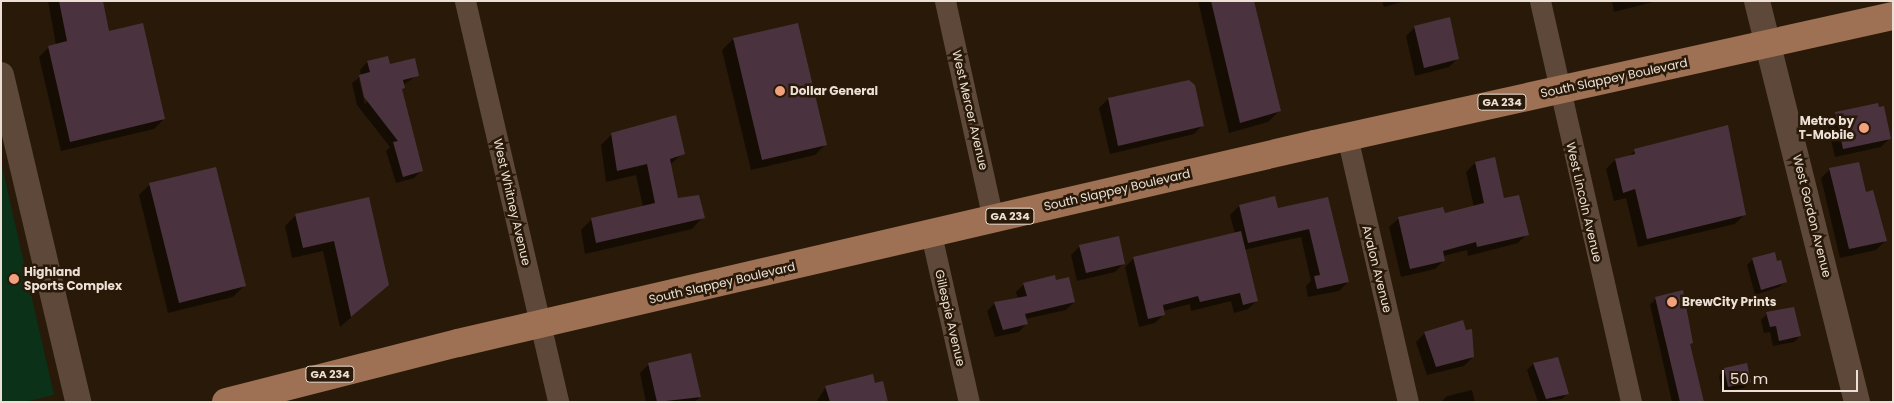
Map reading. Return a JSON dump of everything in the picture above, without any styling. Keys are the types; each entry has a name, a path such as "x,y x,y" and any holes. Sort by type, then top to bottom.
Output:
{"main road":[{"name":"South Slappey Boulevard","path":"226,402 311,378 1347,136 1893,16"}],"street":[{"name":"West Whitney Avenue","path":"465,1 542,325 543,347 558,402"},
{"name":"West Mercer Avenue","path":"945,1 993,220"},
{"name":"West Lincoln Avenue","path":"1540,1 1631,402"},
{"name":"West Gordon Avenue","path":"1757,1 1857,402"},
{"path":"1,75 78,402"},
{"name":"Avalon Avenue","path":"1347,136 1408,402"},
{"name":"Gillespie Avenue","path":"931,234 970,402"}],"green space":[{"name":"Highland Sports Complex","path":"1,162 54,395 25,402 1,402"}],"building":[{"path":"59,1 103,1 109,31 143,23 165,119 70,142 48,46 67,41"},
{"path":"1211,1 1254,1 1281,111 1240,123"},
{"path":"1450,17 1459,59 1424,68 1414,26"},
{"name":"Dollar General","path":"798,23 827,145 762,160 733,38"},
{"path":"388,56 390,64 415,58 419,76 403,80 405,88 402,89 423,171 403,177 393,142 398,141 364,97 359,75 370,72 367,61"},
{"path":"1189,80 1195,85 1204,126 1118,146 1108,98"},
{"name":"Metro by T-Mobile","path":"1878,103 1879,107 1884,106 1891,139 1843,149 1835,112"},
{"path":"676,115 685,154 670,159 678,198 699,195 705,218 596,243 591,218 655,203 647,164 617,171 611,133"},
{"path":"1728,125 1746,215 1647,239 1635,189 1623,193 1615,159 1635,154 1634,149"},
{"path":"1495,157 1504,198 1519,195 1529,235 1477,247 1476,242 1443,251 1445,261 1410,269 1398,217 1443,207 1445,213 1484,203 1475,162"},
{"path":"1859,162 1866,192 1873,190 1887,241 1849,249 1829,168"},
{"path":"216,167 246,286 179,303 149,183"},
{"path":"1275,196 1278,208 1328,197 1349,282 1317,289 1314,276 1320,275 1309,229 1248,243 1239,205"},
{"path":"369,197 389,285 351,317 334,241 303,248 295,214"},
{"path":"1241,231 1258,301 1243,305 1240,293 1200,302 1198,296 1163,305 1165,315 1148,319 1133,257"},
{"path":"1119,236 1125,264 1086,273 1079,245"},
{"path":"1775,252 1777,261 1781,260 1787,282 1761,290 1752,258"},
{"path":"1055,275 1056,280 1069,277 1075,302 1025,314 1028,324 1003,330 994,302 1027,296 1023,283"},
{"path":"1683,290 1693,343 1690,344 1704,402 1680,402 1655,297"},
{"path":"1794,307 1801,336 1779,341 1776,326 1770,327 1766,312"},
{"path":"1463,320 1466,330 1472,329 1474,357 1436,367 1424,332"},
{"path":"691,353 701,397 657,402 648,363"},
{"path":"1558,357 1569,394 1546,399 1533,363"},
{"path":"1747,363 1751,382 1728,387 1724,368"},
{"path":"873,374 875,383 883,381 888,402 830,402 825,386"}],"place":[{"name":"Dollar General","path":"780,91"},
{"name":"Metro by T-Mobile","path":"1864,128"},
{"name":"Highland Sports Complex","path":"14,279"},
{"name":"BrewCity Prints","path":"1672,302"}]}
